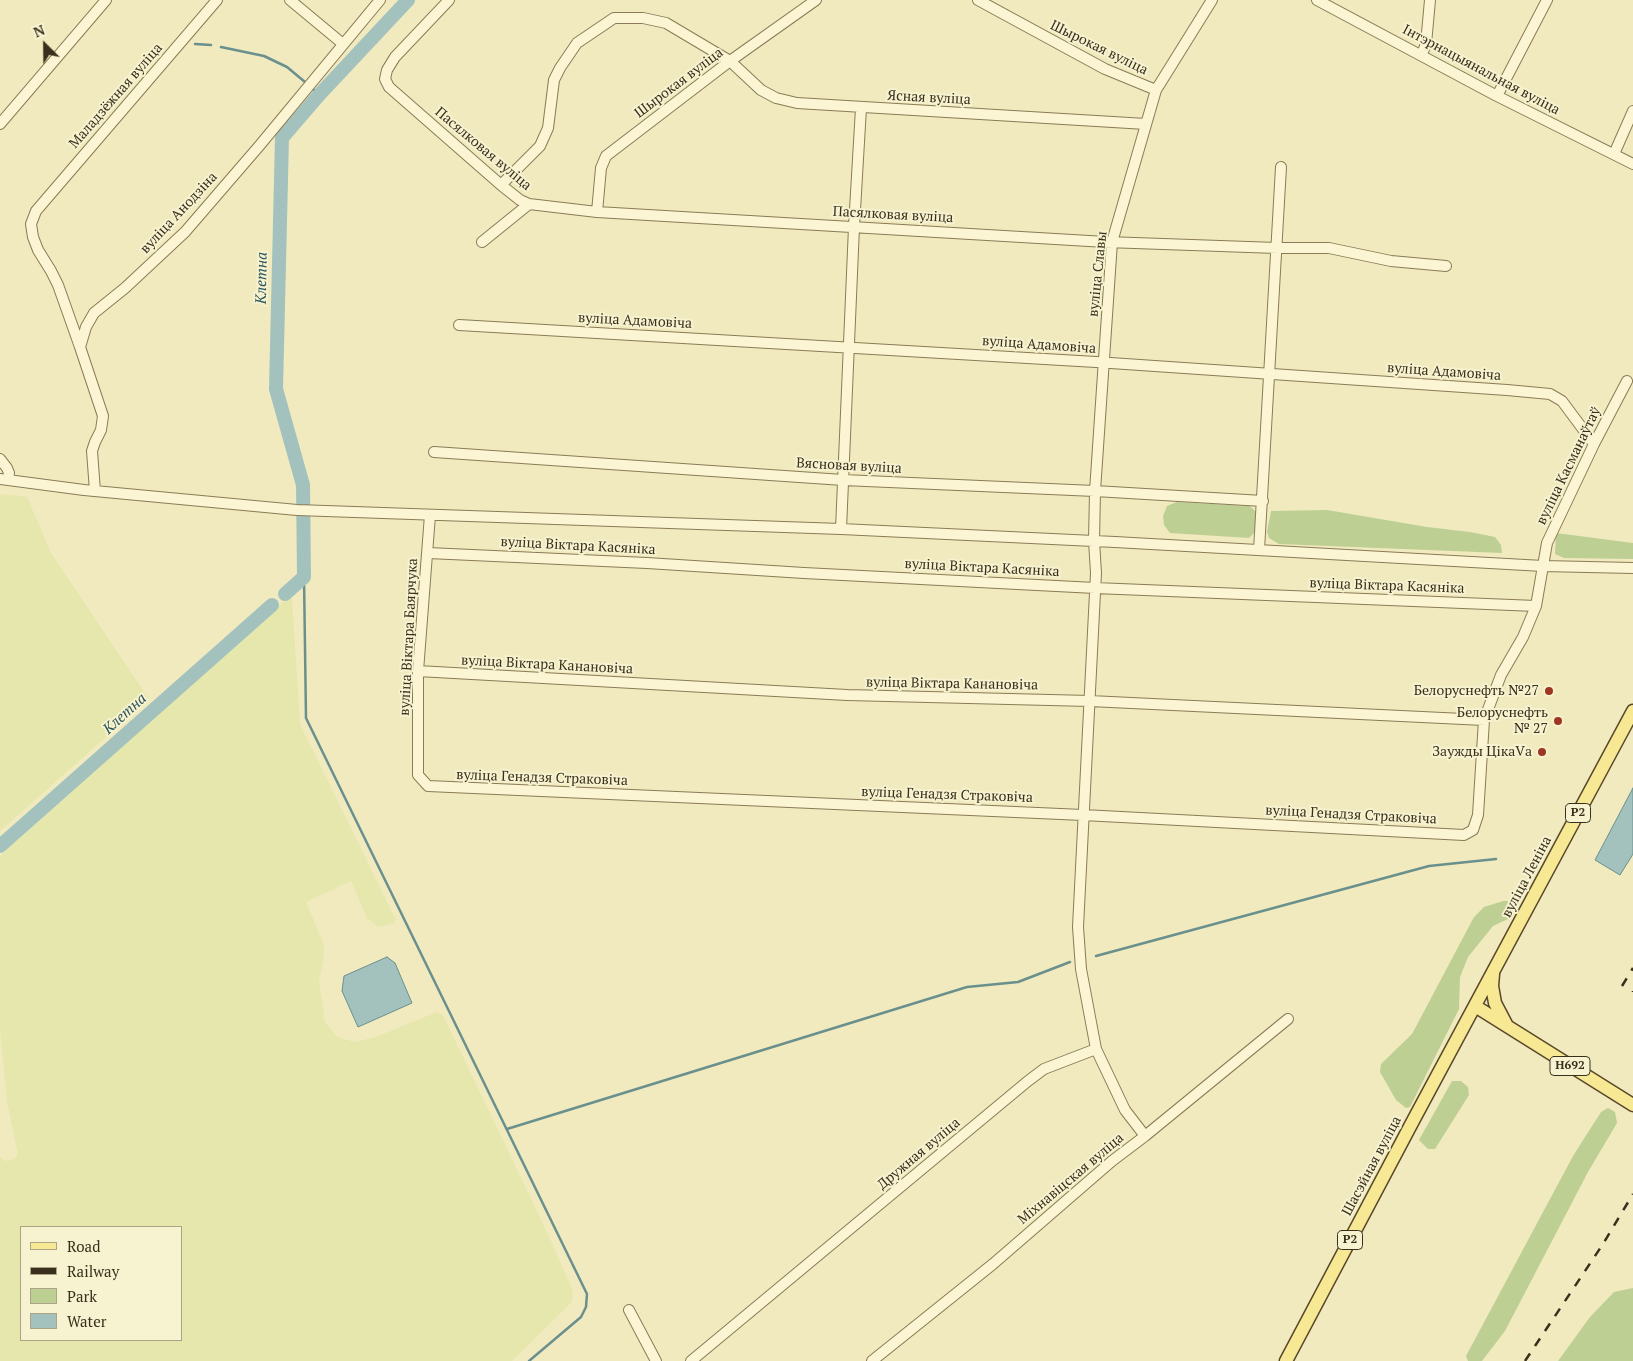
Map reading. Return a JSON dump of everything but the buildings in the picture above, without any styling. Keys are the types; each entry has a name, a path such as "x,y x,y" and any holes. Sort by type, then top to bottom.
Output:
{"main road":[{"name":"вуліца Леніна","path":"1475,1006 1633,711"},
{"path":"1494,972 1492,986 1495,1003 1507,1026"},
{"name":"Н692","path":"1475,1006 1633,1105"},
{"name":"Шасэйная вуліца","path":"1286,1361 1475,1006"}],"street":[{"path":"0,124 106,0"},
{"name":"Маладзёжная вуліца","path":"80,347 58,285 52,271 38,250 33,237 31,224 36,211 217,0"},
{"path":"290,0 342,44"},
{"name":"вуліца Анодзіна","path":"80,347 86,328 94,313 125,288 185,232 380,0"},
{"name":"Пасялковая вуліца","path":"449,0 395,57 387,70 385,79 389,87 501,185 520,200 529,204 597,212 1112,242 1329,248 1391,261 1446,266"},
{"name":"Шырокая вуліца","path":"597,212 600,168 606,156 728,60 816,0"},
{"name":"Шырокая вуліца","path":"978,0 1105,69 1156,90"},
{"name":"вуліца Славы","path":"1096,1049 1081,969 1078,927 1095,588 1095,491 1112,242 1156,90 1212,0"},
{"name":"Інтэрнацыянальная вуліца","path":"1317,0 1422,54 1497,96 1633,164"},
{"path":"1422,54 1426,44 1430,0"},
{"path":"1497,96 1546,0"},
{"name":"Шырокая вуліца","path":"501,185 540,146 548,128 554,80 560,68 577,43 614,18 643,18 666,23 728,60"},
{"name":"Ясная вуліца","path":"728,60 760,90 776,98 797,103 1146,124"},
{"path":"842,530 854,227 862,108"},
{"path":"1614,154 1633,111"},
{"path":"1259,550 1281,167"},
{"path":"482,242 529,204"},
{"name":"вуліца Адамовіча","path":"459,325 1104,363 1550,394 1562,401 1594,444"},
{"path":"80,347 103,416 101,430 92,451 95,491"},
{"name":"вуліца Касманаўтаў","path":"1464,835 1473,830 1478,814 1484,720 1501,675 1523,637 1536,606 1547,543 1594,444 1627,381"},
{"name":"Вясновая вуліца","path":"434,452 843,480 1095,491 1263,501"},
{"path":"0,459 9,474 4,479"},
{"path":"4,479 95,491 296,510 842,530 1094,541 1543,566 1633,568"},
{"name":"вуліца Віктара Баярчука","path":"428,786 418,775 418,671 430,515"},
{"name":"вуліца Віктара Касяніка","path":"428,553 647,562 804,573 1095,588 1536,606"},
{"name":"вуліца Віктара Канановіча","path":"418,671 847,695 1090,701 1484,720"},
{"name":"вуліца Генадзя Страковіча","path":"428,786 1083,815 1464,835"},
{"name":"Міхнавіцская вуліца","path":"872,1361 993,1264 1112,1161 1288,1019"},
{"path":"1096,1049 1125,1110 1145,1136"},
{"name":"Дружная вуліца","path":"691,1361 1028,1080 1044,1069 1096,1049"},
{"path":"629,1310 656,1361"}],"green space":[{"path":"0,494 27,497 51,553 149,699 0,831"},
{"path":"1177,502 1250,506 1257,513 1255,532 1249,538 1170,533 1164,525 1163,516 1167,506"},
{"path":"1327,510 1495,537 1501,545 1502,553 1279,544 1269,538 1267,532 1271,511"},
{"path":"1556,533 1633,543 1633,559 1564,558 1555,554"},
{"path":"292,598 300,724 396,920 393,924 378,927 367,918 351,881 306,902 324,945 319,981 325,1022 337,1037 355,1042 376,1037 437,1012 443,1015 546,1230 573,1291 572,1302 512,1361 0,1361 0,1157 5,1161 11,1160 17,1156 17,1150 7,1101 0,1030 0,856 287,599"},
{"path":"1503,901 1516,903 1513,912 1508,919 1493,926 1468,957 1460,977 1459,1009 1410,1107 1406,1108 1396,1100 1380,1072 1381,1064 1412,1034 1474,917 1484,907"},
{"path":"1452,1081 1461,1081 1468,1087 1469,1095 1435,1149 1428,1149 1419,1140"},
{"path":"1608,1108 1615,1112 1617,1123 1588,1172 1505,1331 1482,1361 1468,1361 1466,1356 1573,1156 1601,1112"},
{"path":"1633,1288 1633,1361 1558,1361 1590,1317 1614,1292"}],"water":[{"path":"1633,788 1633,854 1620,875 1595,860"},
{"path":"387,957 395,963 412,1003 358,1027 342,991 344,976"}],"waterway":[{"name":"Клетна","path":"285,594 304,577 303,485 276,389 282,138 319,95 408,0"},
{"path":"195,44 211,45"},
{"path":"221,47 264,56 287,67 305,82"},
{"path":"313,89 319,95"},
{"path":"304,577 306,718 587,1294 586,1307 581,1317 529,1361"},
{"name":"Клетна","path":"0,846 272,605"},
{"path":"1096,956 1429,866 1496,859"},
{"path":"507,1129 967,987 1018,982 1070,962"}],"railway":[{"path":"1622,986 1633,968"},
{"path":"1525,1361 1603,1244 1633,1194"}],"place":[{"name":"Белоруснефть №27","path":"1549,691"},
{"name":"Белоруснефть № 27","path":"1558,721"},
{"name":"Заужды ЦікаVа","path":"1542,752"}]}
